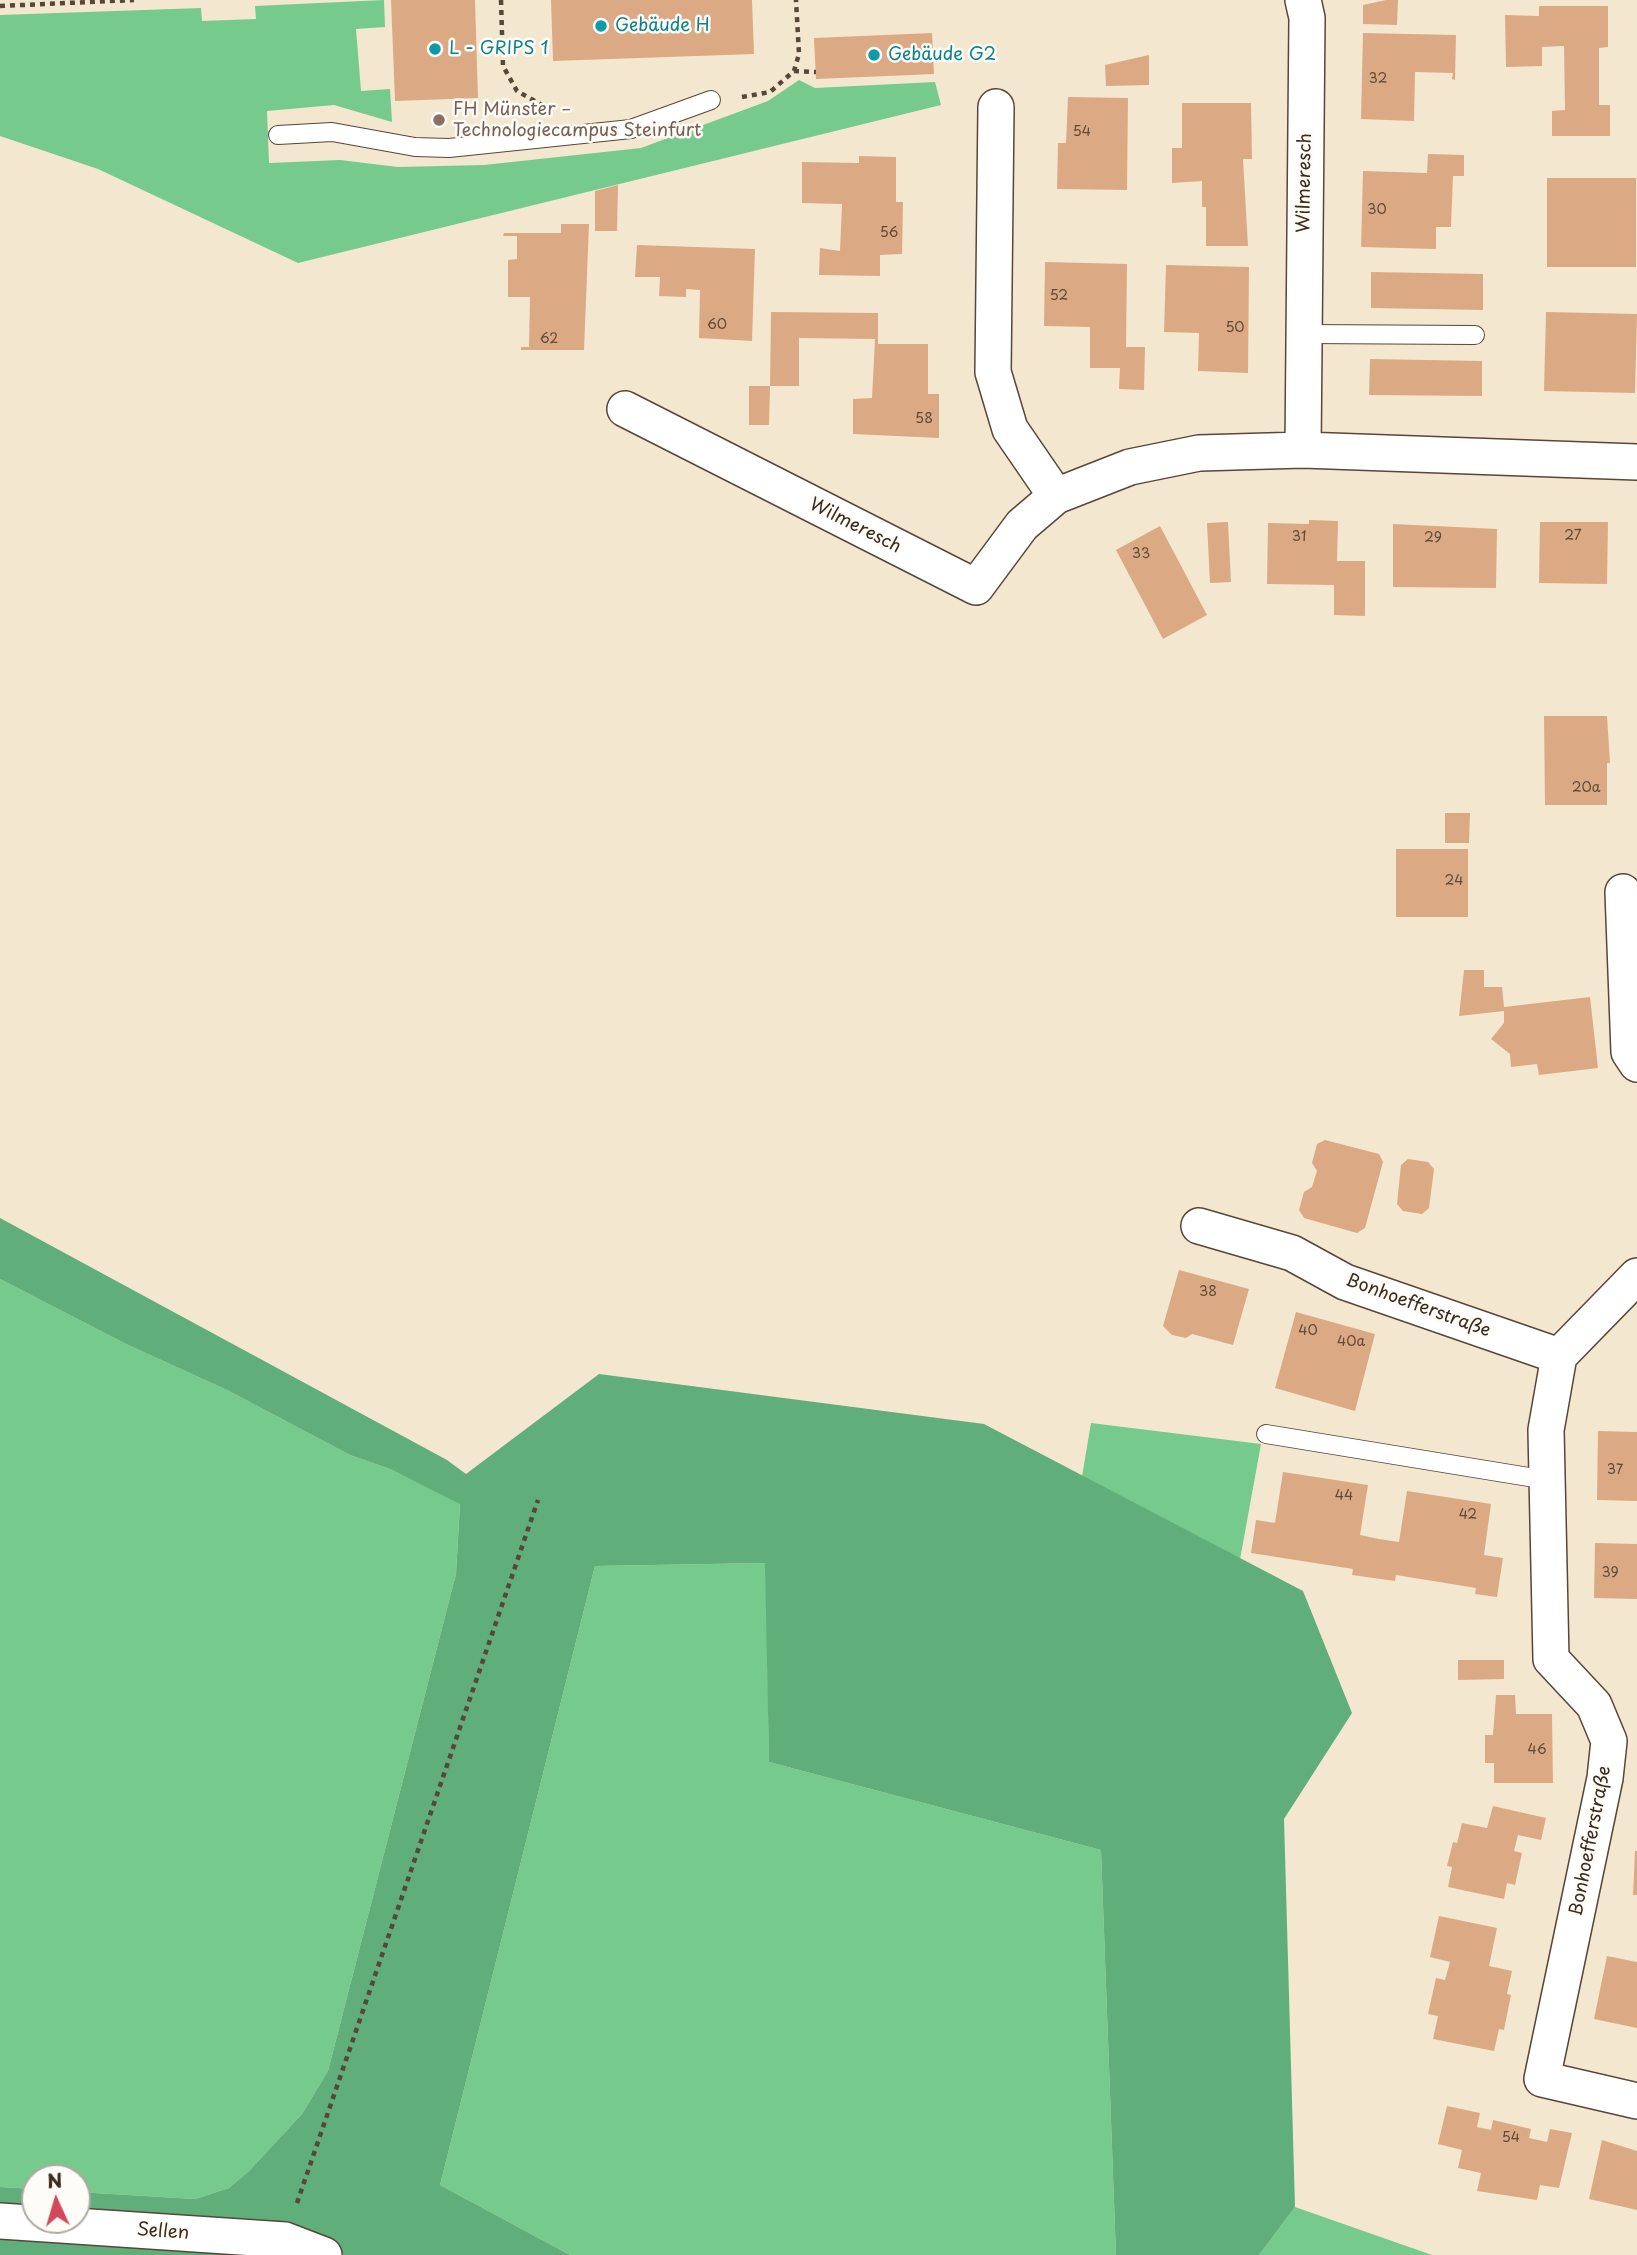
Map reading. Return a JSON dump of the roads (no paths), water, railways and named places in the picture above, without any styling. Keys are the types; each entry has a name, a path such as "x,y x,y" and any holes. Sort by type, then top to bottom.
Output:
{"street":[{"name":"Wilmeresch","path":"1303,0 1307,18 1303,450"},
{"path":"996,107 993,372 1010,429 1056,496"},
{"name":"Wilmeresch","path":"625,409 976,587 1022,525 1056,496 1130,467 1199,453 1303,450 1637,462"},
{"path":"1623,892 1629,1052 1637,1064"},
{"name":"Bonhoefferstraße","path":"1199,1226 1292,1253 1345,1282 1559,1356 1546,1430 1550,1659 1594,1705 1609,1741 1605,1778 1542,2079 1637,2101"},
{"path":"1559,1356 1637,1276"},
{"name":"Sellen","path":"0,2221 285,2240 324,2255"}],"lane":[{"path":"278,135 332,132 415,147 449,148 631,129 711,100"},
{"path":"1304,334 1475,335"},
{"path":"1266,1434 1547,1480"}],"place":[{"name":"Gebäude H","path":"601,26"},
{"name":"L - GRIPS 1","path":"435,49"},
{"name":"Gebäude G2","path":"874,55"},
{"name":"FH Münster – Technologiecampus Steinfurt","path":"439,120"}]}
